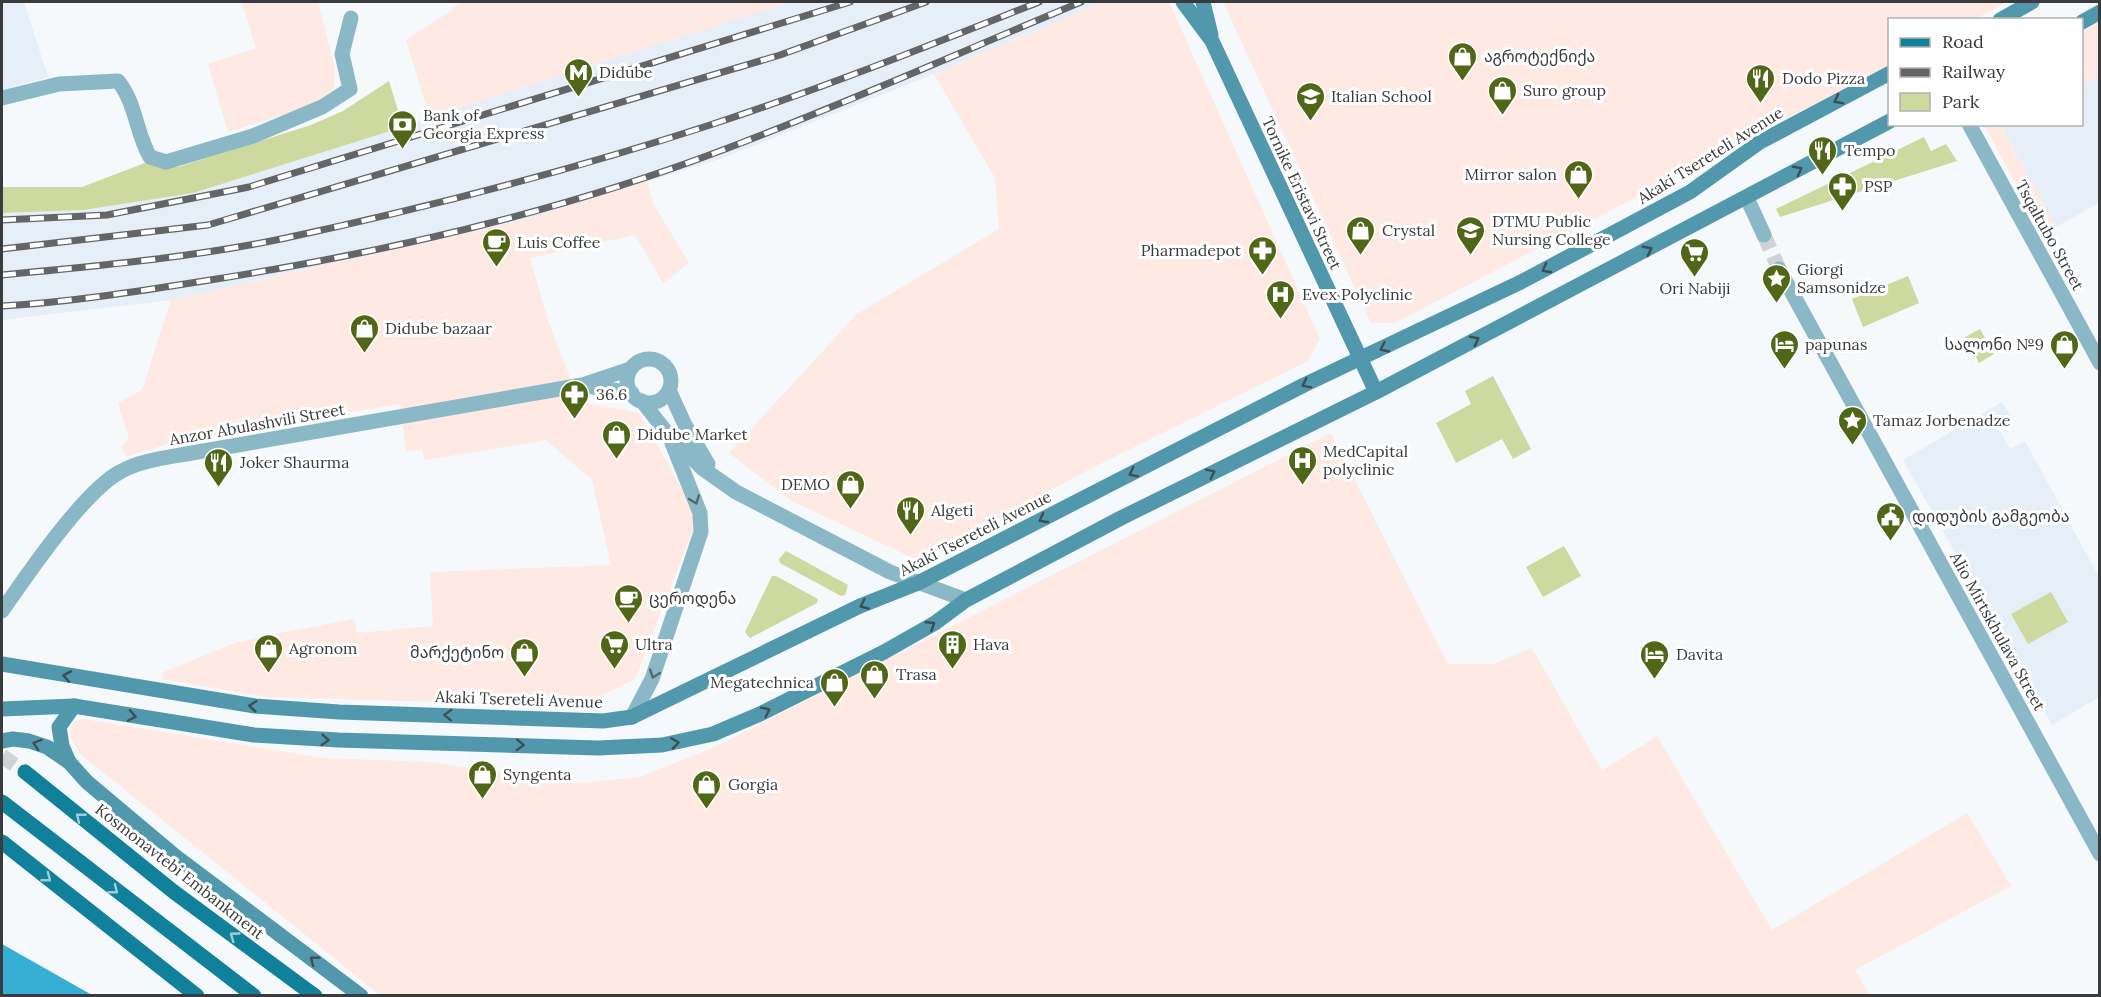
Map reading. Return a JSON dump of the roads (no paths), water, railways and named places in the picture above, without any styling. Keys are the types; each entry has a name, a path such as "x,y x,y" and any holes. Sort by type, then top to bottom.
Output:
{"main road":[{"name":"Tornike Eristavi Street","path":"1183,2 1212,40"},
{"name":"Tornike Eristavi Street","path":"1203,2 1212,40 1376,392"},
{"path":"2004,18 2032,2"},
{"path":"2083,21 2100,12"},
{"name":"Akaki Tsereteli Avenue","path":"2,664 208,700 292,710 603,721 632,717 860,606 918,583 1304,385 1521,282 1690,192 1760,142 1888,74"},
{"path":"2,709 74,706 264,736 598,748 662,745 713,735 895,647 966,600 1121,518 1376,392 1888,122"},
{"path":"69,762 62,747 59,727 74,706"},
{"path":"2,741 13,739 29,741 47,747 69,762 87,782 175,856 361,996"},
{"name":"Kosmonavtebi Embankment","path":"25,772 174,892 315,996"},
{"path":"2,802 254,996"},
{"path":"2,842 197,996"}],"street":[{"path":"2,98 59,84 118,81 127,92 150,157 166,162 252,136 322,107 350,89 342,54 351,18"},
{"name":"Tsqaltubo Street","path":"1970,126 2100,363"},
{"path":"1747,198 1764,235"},
{"name":"Alio Mirtskhulava Street","path":"1779,269 2100,854"},
{"path":"720,481 699,452 669,390 670,372 657,360 639,361 630,369 628,386 667,432 702,468 720,481 775,513 890,572 966,600"},
{"name":"Anzor Abulashvili Street","path":"2,611 77,512 102,485 121,471 147,462 186,454 582,385 630,369"},
{"name":"Anzor Abulashvili Street","path":"582,385 637,397"},
{"path":"637,397 658,401 669,390"},
{"path":"632,717 652,679 701,532 700,513 667,432"}],"water":[{"path":"2,944 92,995 2,995"}],"tunnel":[{"path":"1764,235 1779,269"},
{"path":"2,756 25,772"}],"railway":[{"path":"2,220 107,215 249,187 850,2"},
{"path":"2,249 208,225 780,55 926,2"},
{"path":"2,275 142,261 246,246 389,215 497,188 657,142 793,97 1039,2"},
{"path":"2,306 106,296 275,269 404,244 532,212 595,194 720,151 856,97 1081,2"}],"place":[{"name":"აგროტექნიქა","path":"1463,82"},
{"name":"Didube","path":"578,98"},
{"name":"Dodo Pizza","path":"1761,104"},
{"name":"Suro group","path":"1502,116"},
{"name":"Italian School","path":"1310,122"},
{"name":"Bank of Georgia Express","path":"402,150"},
{"name":"Tempo","path":"1823,176"},
{"name":"Mirror salon","path":"1578,200"},
{"name":"PSP","path":"1843,212"},
{"name":"Crystal","path":"1361,256"},
{"name":"DTMU Public Nursing College","path":"1471,256"},
{"name":"Luis Coffee","path":"496,268"},
{"name":"Pharmadepot","path":"1262,276"},
{"name":"Ori Nabiji","path":"1695,278"},
{"name":"Giorgi Samsonidze","path":"1776,304"},
{"name":"Evex Polyclinic","path":"1281,320"},
{"name":"Didube bazaar","path":"364,354"},
{"name":"papunas","path":"1784,370"},
{"name":"სალონი №9","path":"2065,370"},
{"name":"36.6","path":"575,420"},
{"name":"Tamaz Jorbenadze","path":"1852,446"},
{"name":"Didube Market","path":"616,460"},
{"name":"MedCapital polyclinic","path":"1302,486"},
{"name":"Joker Shaurma","path":"219,488"},
{"name":"DEMO","path":"851,510"},
{"name":"Algeti","path":"910,536"},
{"name":"დიდუბის გამგეობა","path":"1891,542"},
{"name":"ცეროდენა","path":"628,624"},
{"name":"Ultra","path":"614,670"},
{"name":"Hava","path":"952,670"},
{"name":"Agronom","path":"268,674"},
{"name":"მარქეტინო","path":"525,678"},
{"name":"Davita","path":"1655,680"},
{"name":"Trasa","path":"875,700"},
{"name":"Megatechnica","path":"835,708"},
{"name":"Syngenta","path":"482,800"},
{"name":"Gorgia","path":"707,810"}]}
